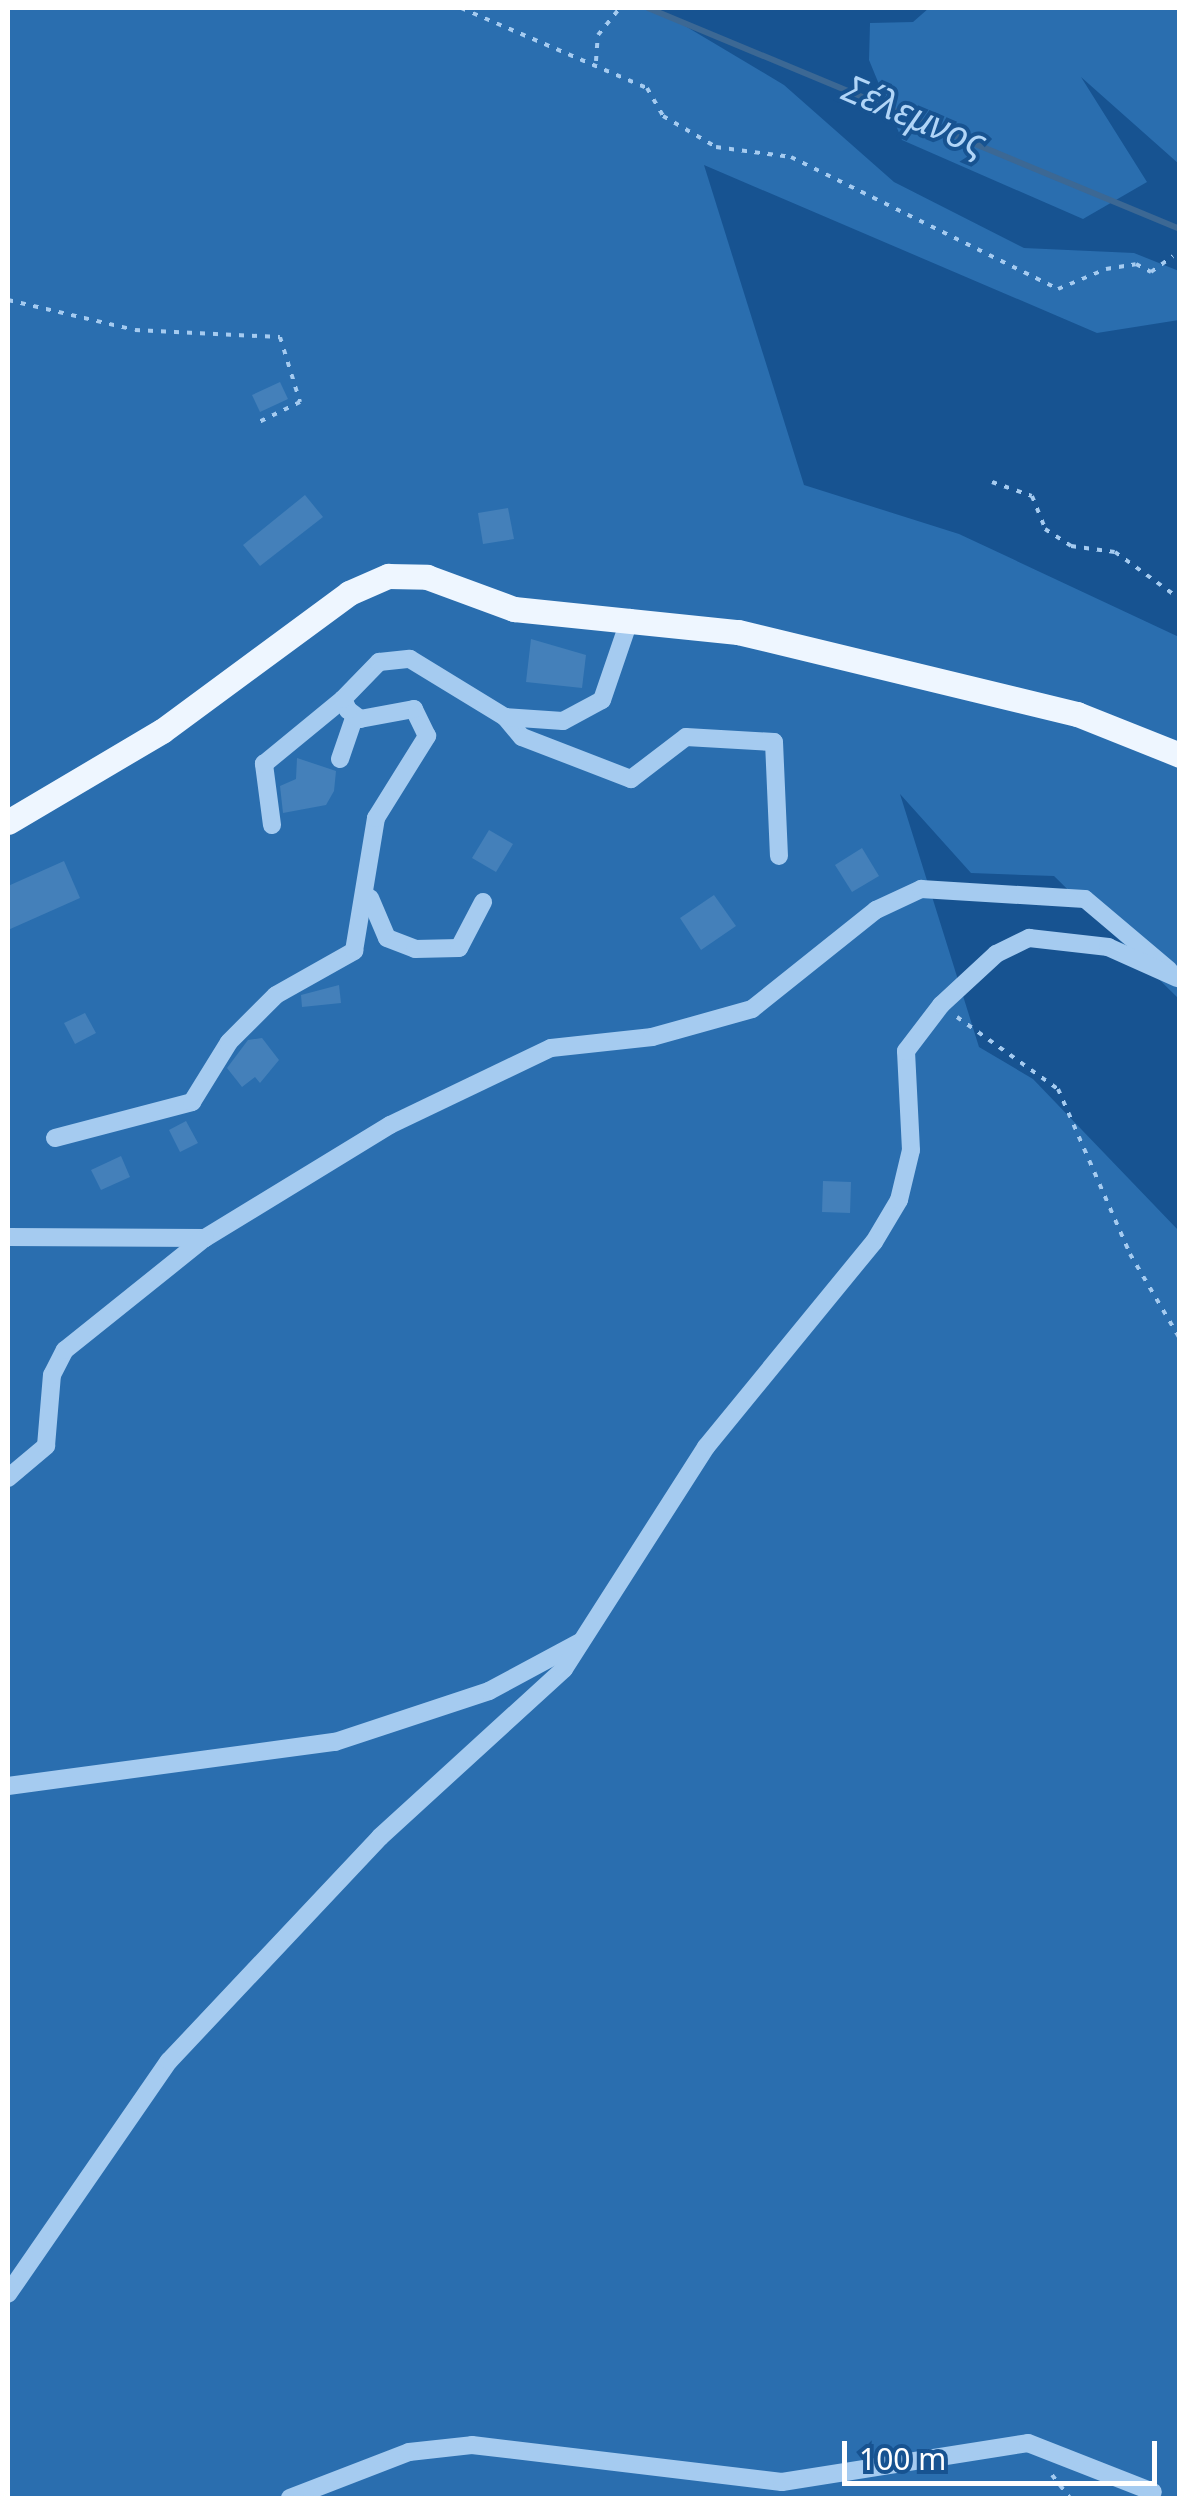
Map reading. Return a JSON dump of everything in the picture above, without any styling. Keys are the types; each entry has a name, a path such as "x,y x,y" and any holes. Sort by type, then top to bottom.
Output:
{"main road":[{"path":"8,822 162,731 369,581 427,577 514,609 738,632 1077,714 1180,755"}],"street":[{"path":"504,718 563,720 590,710 616,676 630,618"},
{"path":"272,825 264,764 343,699 380,662 402,657 504,718 522,737 630,779 686,737 774,742 779,856"},
{"path":"340,759 354,718 343,699"},
{"path":"55,1138 192,1102 229,1042 276,996 354,952 370,897 376,818 427,729 408,707 354,718"},
{"path":"8,1478 46,1446 52,1375 65,1350 205,1238 390,1125 551,1048 652,1037 752,1010 908,892 1085,900 1118,918 1178,980"},
{"path":"370,897 387,938 415,949 459,948 483,902"},
{"path":"8,2294 169,2061 443,1775 538,1698 584,1640 706,1447 899,1200 911,1150 906,1050 941,1005 996,954 1029,938 1095,944 1178,980"},
{"path":"8,1237 205,1238"},
{"path":"8,1786 334,1742 489,1691 584,1640"},
{"path":"290,2498 408,2452 472,2444 782,2482 1028,2443 1152,2492"}],"path":[{"path":"461,8 596,61 647,88 663,116 716,147 791,158 1022,273 1073,288 1106,269 1136,264 1151,272 1172,256"},
{"path":"596,61 598,35 620,8"},
{"path":"8,300 135,330 280,337 300,402 259,422"},
{"path":"992,482 1032,496 1045,529 1071,546 1116,552 1180,599"},
{"path":"941,1005 1058,1089 1130,1254 1180,1338"}],"shaded area":[{"path":"8,8 655,8 784,85 894,182 1024,248 1134,253 1179,271 1179,320 1097,333 704,165 804,485 959,534 1179,637 1179,999 1054,876 971,873 900,794 979,1047 1033,1079 1179,1231 1179,2498 8,2498"},
{"path":"929,8 1179,8 1179,164 1081,77 1147,182 1083,219 902,140 869,60 870,23 913,22"}],"building":[{"path":"280,382 288,399 260,412 252,395"},
{"path":"305,495 323,517 260,566 243,545"},
{"path":"508,508 514,539 483,544 478,513"},
{"path":"531,639 586,655 582,688 526,682"},
{"path":"297,758 336,771 334,791 326,805 283,813 280,786 296,779"},
{"path":"489,830 513,844 496,872 472,858"},
{"path":"862,848 879,876 852,892 835,865"},
{"path":"64,861 80,898 8,930 8,886"},
{"path":"714,895 736,926 701,950 680,918"},
{"path":"339,985 341,1003 302,1007 301,995"},
{"path":"85,1013 96,1033 75,1044 64,1023"},
{"path":"262,1038 279,1060 260,1083 255,1077 242,1087 227,1068 248,1040"},
{"path":"186,1121 198,1143 180,1152 169,1130"},
{"path":"121,1156 130,1177 101,1190 91,1170"},
{"path":"823,1181 851,1182 850,1213 822,1212"}],"waterway":[{"name":"Σέλεμνος","path":"648,8 1180,229"}]}
